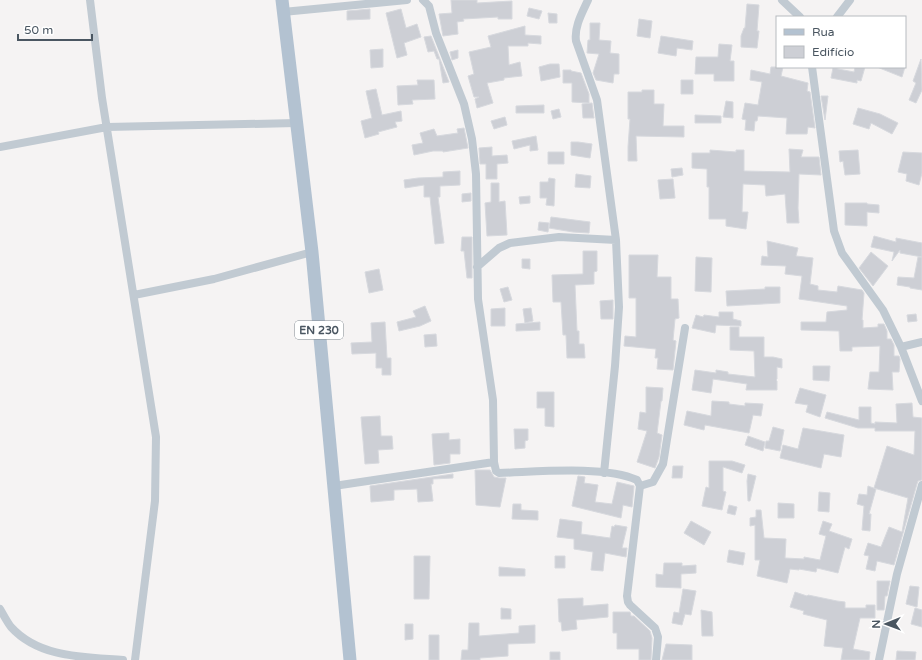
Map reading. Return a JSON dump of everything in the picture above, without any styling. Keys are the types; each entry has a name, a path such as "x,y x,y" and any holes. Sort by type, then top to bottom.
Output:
{"main road":[{"name":"EN 230","path":"283,6 312,252 350,660"}],"street":[{"path":"90,0 107,127 156,437 155,501 135,660"},
{"path":"283,6 407,0"},
{"path":"423,0 429,6 436,33 464,104 472,139 476,174 478,299 493,400 494,462 496,471 499,473 572,471 604,473 631,477 637,480 640,486 627,596 630,606 655,628 658,637 656,660"},
{"path":"588,0 575,34 576,41 597,100 616,240 619,308 615,366 604,473"},
{"path":"782,0 799,16"},
{"path":"838,16 850,0"},
{"path":"812,68 834,231 842,253 883,310 901,347 922,402"},
{"path":"0,147 107,127 296,123"},
{"path":"477,267 499,248 510,243 559,237 616,240"},
{"path":"134,295 214,279 312,252"},
{"path":"640,486 652,482 662,464 685,328"},
{"path":"901,347 922,339"},
{"path":"334,486 494,462"},
{"path":"879,660 897,574 922,485"},
{"path":"0,609 10,626 26,640 43,649 72,656 123,660"}],"building":[{"path":"451,0 477,0 477,3 512,1 512,19 498,19 498,17 463,19 464,21 457,22 458,34 443,36 439,14 452,13"},
{"path":"747,4 759,5 757,31 759,31 757,48 741,47 741,36 745,28"},
{"path":"529,8 542,11 539,19 527,16"},
{"path":"370,9 370,19 347,20 347,11"},
{"path":"401,9 406,28 417,24 421,37 404,43 407,55 397,58 386,13"},
{"path":"548,13 557,14 557,23 549,23"},
{"path":"639,19 652,21 650,38 637,36"},
{"path":"590,23 600,23 599,40 611,41 610,53 619,54 619,74 614,74 613,83 596,80 593,73 599,54 587,53 588,40 590,40"},
{"path":"525,26 525,35 541,36 541,44 528,43 528,46 508,46 509,65 520,62 522,76 504,78 504,80 487,83 493,103 477,108 475,99 479,97 474,97 468,76 474,74 469,52 491,47 488,36"},
{"path":"431,36 449,82 443,83 439,59 437,59 434,51 428,52 424,37"},
{"path":"661,36 693,41 692,50 677,48 676,56 658,53"},
{"path":"719,44 732,45 730,61 734,61 734,81 714,81 714,74 695,74 696,57 718,57"},
{"path":"383,49 383,67 371,68 370,50"},
{"path":"458,50 458,58 452,60 450,52"},
{"path":"921,59 922,90 916,103 909,100 916,83 913,81"},
{"path":"550,64 559,64 560,77 541,81 539,67"},
{"path":"771,67 783,68 781,76 808,83 807,91 810,92 815,128 808,127 807,134 786,134 787,118 758,116 757,121 755,121 754,131 745,130 746,120 742,119 745,103 758,105 762,82 750,80 751,70 770,74"},
{"path":"833,68 854,72 855,68 865,68 861,81 857,80 857,83 831,78"},
{"path":"880,68 905,68 902,77"},
{"path":"563,70 571,70 581,73 589,94 589,103 572,102 572,83 563,83"},
{"path":"417,80 434,80 435,99 412,100 413,104 398,105 397,86 418,85"},
{"path":"681,80 693,80 693,94 681,94"},
{"path":"376,89 382,115 401,111 402,121 395,122 397,127 378,132 379,134 365,138 361,121 372,118 366,91"},
{"path":"642,90 654,90 654,104 664,104 663,126 684,126 684,137 636,136 637,161 628,161 630,119 628,119 628,92 642,92"},
{"path":"821,96 828,96 825,120"},
{"path":"726,101 733,102 733,118 723,117"},
{"path":"592,103 594,118 583,118 582,104"},
{"path":"544,105 544,113 516,113 516,106"},
{"path":"858,108 880,114 898,123 892,134 871,123 869,129 853,124"},
{"path":"559,109 561,117 553,119 551,111"},
{"path":"695,115 721,116 721,123 695,123"},
{"path":"505,117 507,125 494,129 491,121"},
{"path":"464,128 468,148 443,152 433,151 414,155 412,145 423,143 420,133 434,129 437,136 458,133 457,129"},
{"path":"536,136 538,150 530,151 530,145 514,149 512,141"},
{"path":"571,142 592,144 590,158 571,155"},
{"path":"492,147 492,156 507,155 508,163 497,164 497,179 486,179 486,164 480,164 479,148"},
{"path":"789,149 803,150 801,157 819,157 821,175 799,174 799,223 787,223 785,194 766,196 765,185 743,184 742,212 748,212 746,229 726,226 726,219 709,219 709,187 707,187 707,169 692,168 692,153 710,153 710,150 736,152 736,150 744,150 744,171 790,172"},
{"path":"858,150 860,174 845,175 843,161 840,162 839,151"},
{"path":"548,152 564,152 564,164 548,164"},
{"path":"903,152 922,153 922,173 919,185 906,181 907,174 898,172"},
{"path":"682,168 683,175 672,177 671,169"},
{"path":"460,171 460,185 440,186 440,197 438,197 444,243 435,244 430,197 424,197 424,185 405,188 404,180 443,177 443,172"},
{"path":"576,174 591,176 590,188 575,187"},
{"path":"549,178 555,179 554,206 546,205 547,198 540,198 540,182 548,182"},
{"path":"673,179 675,198 660,199 658,180"},
{"path":"491,183 499,183 499,202 505,201 507,235 487,236 485,203 491,202"},
{"path":"471,193 471,201 462,202 462,194"},
{"path":"530,196 530,203 520,204 519,197"},
{"path":"845,203 867,203 879,205 879,213 867,212 867,226 845,225"},
{"path":"551,217 590,222 589,233 549,228"},
{"path":"539,222 549,223 548,232 538,230"},
{"path":"874,236 896,242 896,238 922,243 922,257 900,253 900,250 892,261 894,252 871,247"},
{"path":"462,237 472,237 472,278 467,278 464,251 461,251"},
{"path":"767,241 798,248 796,256 813,258 810,284 818,286 818,290 837,292 838,286 862,290 864,293 862,320 863,328 878,327 878,324 884,324 887,331 887,339 891,339 894,345 894,356 899,356 900,359 899,372 892,372 893,390 868,389 870,372 879,372 880,346 852,347 852,351 840,351 839,331 801,330 801,322 826,322 827,312 847,310 847,306 799,299 802,276 785,274 786,266 761,265 762,256 768,257"},
{"path":"583,251 597,251 597,271 594,272 594,284 575,285 577,331 579,331 579,344 584,344 585,358 567,358 566,335 563,335 561,302 553,302 552,275 583,274"},
{"path":"871,252 888,266 873,286 859,268"},
{"path":"629,255 658,255 657,277 671,277 671,299 678,299 679,318 675,319 673,340 676,341 673,370 657,369 658,358 655,358 656,349 624,346 625,336 636,337 636,298 629,298"},
{"path":"696,257 712,258 711,292 695,291"},
{"path":"918,257 922,257 922,290 897,285 898,277 914,278"},
{"path":"522,259 530,259 530,269 522,268"},
{"path":"379,269 383,290 369,293 365,272"},
{"path":"508,287 512,300 504,302 500,289"},
{"path":"765,287 780,287 780,303 727,306 726,291 765,289"},
{"path":"613,300 613,319 601,319 600,301"},
{"path":"425,306 431,321 420,326 399,331 397,322 416,317 413,311"},
{"path":"505,308 505,326 491,326 491,309"},
{"path":"531,308 533,321 525,323 523,309"},
{"path":"719,312 733,312 733,319 741,321 741,326 716,325 715,333 692,328 696,315 703,317 704,315 719,317"},
{"path":"916,314 917,321 908,322 907,315"},
{"path":"385,322 387,358 391,358 391,375 382,375 382,368 376,368 376,353 352,354 351,343 372,342 371,323"},
{"path":"540,322 540,330 516,331 516,324"},
{"path":"730,327 739,327 739,337 764,337 764,357 782,359 782,368 777,367 777,390 746,390 747,384 713,379 711,393 692,390 695,370 716,373 716,370 728,372 728,374 755,377 754,351 730,350"},
{"path":"436,334 437,346 425,347 424,335"},
{"path":"813,366 830,366 829,381 813,380"},
{"path":"646,387 663,388 657,433 662,435 659,457 655,468 637,462 647,431 638,429 640,412 646,413"},
{"path":"800,388 826,395 820,417 806,412 808,405 795,403"},
{"path":"537,392 554,392 554,427 545,426 545,408 537,408"},
{"path":"712,401 729,402 729,404 745,406 745,403 763,404 761,416 753,415 749,433 705,425 704,430 684,425 687,411 711,416"},
{"path":"912,403 913,417 922,418 922,480 918,481 917,484 894,565 877,561 875,571 866,569 869,556 864,555 868,543 881,547 889,527 902,532 908,498 874,488 887,446 914,455 915,431 875,431 875,428 858,428 825,418 827,412 859,420 859,407 871,407 871,423 897,423 896,404"},
{"path":"380,416 381,436 392,436 393,449 378,450 379,463 365,464 361,417"},
{"path":"773,427 784,430 780,451 765,448 766,441 769,441"},
{"path":"803,428 844,435 841,457 824,454 821,468 780,458 783,445 798,449"},
{"path":"514,429 528,429 528,440 525,441 525,448 515,449"},
{"path":"449,433 449,440 460,439 460,454 450,454 450,463 434,465 432,434"},
{"path":"748,436 765,442 763,451 745,445"},
{"path":"709,461 732,461 745,465 742,473 723,467 723,491 726,492 722,510 702,506 706,487 709,488"},
{"path":"673,466 683,466 682,478 672,478"},
{"path":"475,470 490,470 494,477 506,478 500,507 476,505"},
{"path":"453,474 453,478 433,479 433,484 431,484 433,501 418,502 417,489 394,490 394,500 371,502 370,486"},
{"path":"748,474 756,476 750,501 748,501"},
{"path":"578,476 585,477 584,483 598,485 595,502 612,504 617,482 634,486 632,507 623,505 621,518 572,506"},
{"path":"868,486 876,489 869,514 871,514 870,531 862,530 864,506 857,504 859,494 867,495"},
{"path":"819,492 830,493 829,512 818,511"},
{"path":"778,503 794,504 794,518 778,518"},
{"path":"513,504 521,504 521,510 538,511 538,520 512,519"},
{"path":"729,505 737,507 735,515 727,513"},
{"path":"756,510 761,510 764,538 786,539 785,558 804,559 804,557 820,560 826,536 819,534 823,521 832,524 829,531 852,539 849,549 845,547 838,573 817,568 816,572 790,569 787,583 757,576 760,560 755,560 755,525 750,526 750,518 756,517"},
{"path":"560,519 582,522 581,534 610,538 612,526 627,527 622,548 627,548 626,557 605,553 603,571 591,570 593,552 574,549 574,539 557,537"},
{"path":"691,521 711,532 704,545 684,533"},
{"path":"729,550 745,553 743,565 727,562"},
{"path":"414,556 430,556 429,599 414,599"},
{"path":"555,556 565,556 565,568 555,568"},
{"path":"664,563 682,563 682,566 696,565 696,573 681,574 681,588 656,587 656,574 663,575"},
{"path":"499,567 525,569 525,576 499,576"},
{"path":"877,581 890,581 887,596 885,596 884,610 877,610"},
{"path":"910,586 919,587 917,607 906,604"},
{"path":"683,589 696,591 691,615 685,614 682,625 672,623 674,612 679,613"},
{"path":"795,592 807,596 845,602 845,608 866,608 866,605 875,605 875,618 860,618 853,649 870,652 869,660 841,660 843,648 824,646 827,620 803,614 804,611 790,607"},
{"path":"583,598 583,606 608,604 608,617 576,620 577,629 562,631 561,622 559,622 558,599"},
{"path":"501,608 511,609 511,619 501,619"},
{"path":"915,608 922,610 922,627 911,624"},
{"path":"701,610 712,612 713,636 702,636"},
{"path":"613,612 630,612 631,616 634,616 650,631 652,638 651,660 639,660 639,649 617,649 617,633 613,633"},
{"path":"469,623 479,623 479,636 519,633 519,626 535,625 535,643 508,644 508,656 480,658 480,660 461,660 462,650 468,650"},
{"path":"405,624 413,624 413,639 405,640"},
{"path":"429,635 439,635 439,660 429,660"},
{"path":"666,644 692,645 692,660 662,660"},
{"path":"897,651 916,652 915,660 896,660"},
{"path":"550,652 560,652 560,660 550,660"}]}
